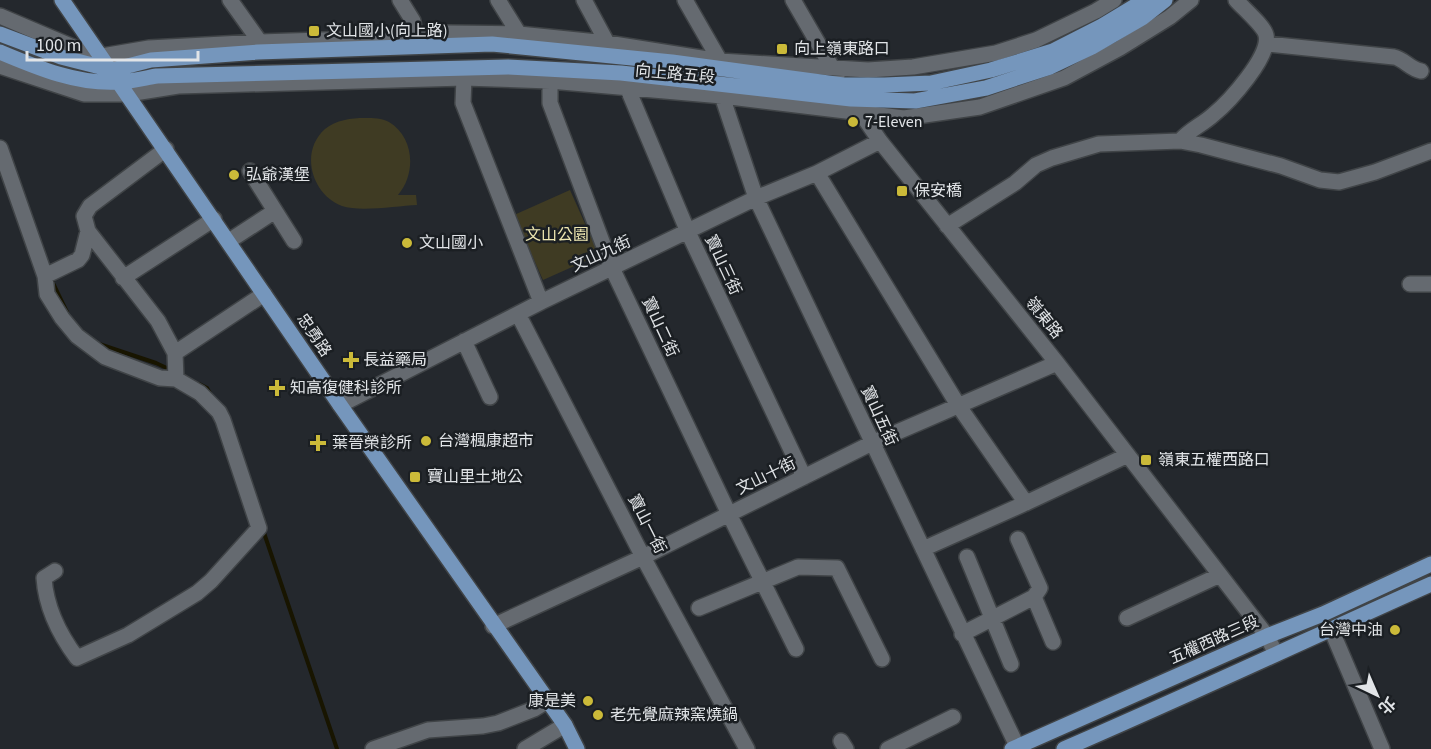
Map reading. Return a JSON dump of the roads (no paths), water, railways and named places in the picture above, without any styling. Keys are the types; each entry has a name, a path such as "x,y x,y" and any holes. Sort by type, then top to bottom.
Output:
{"main road":[{"name":"忠勇路","path":"62,0 493,626 565,726 578,749"},
{"name":"向上路五段","path":"120,82 157,76 617,65 843,85 931,83 992,70 1053,51 1102,26 1145,0"},
{"name":"向上路五段","path":"120,82 151,60 258,52 492,44 617,65 851,99 915,101 997,84 1050,67 1092,47 1142,18 1165,0"},
{"path":"0,34 120,82"},
{"path":"0,52 65,76 120,82"},
{"name":"五權西路三段","path":"1014,747 1267,636 1323,614 1431,564"},
{"path":"1064,749 1196,692 1431,584"}],"street":[{"path":"230,0 260,42"},
{"path":"400,0 413,21 415,37"},
{"path":"498,0 519,34"},
{"name":"寶山三街","path":"584,0 617,65 688,232 804,477"},
{"path":"685,0 720,61"},
{"name":"嶺東路","path":"793,0 851,99 880,141 1128,454 1267,636 1276,654"},
{"name":"向上路五段","path":"120,82 178,86 464,78 549,81 617,65 720,61 833,69 868,70 912,67 996,53 1036,40 1114,0"},
{"name":"向上路五段","path":"102,56 149,48 260,42 415,37 449,33 519,34 722,96 904,118 980,107 1064,78 1120,48 1191,0"},
{"path":"1180,141 1186,134 1212,116 1245,84 1267,45 1266,33 1236,0"},
{"path":"2,15 80,50 102,56"},
{"path":"1267,45 1394,57 1405,61 1416,70 1421,70"},
{"path":"0,66 84,94 120,82"},
{"path":"464,78 463,103 541,302"},
{"name":"寶山二街","path":"549,81 550,103 612,268 796,649"},
{"name":"寶山五街","path":"722,96 756,198 923,549 1014,747"},
{"name":"文山九街","path":"340,405 541,302 756,198 817,173 880,141"},
{"path":"947,226 1015,183 1036,165 1099,144 1180,141 1334,182 1359,178 1431,151"},
{"path":"0,148 45,276 47,294 62,318 77,336 105,357 160,378 176,379 209,401 223,420 259,528 211,581 197,593 128,635 77,658 52,616 45,593 44,578 56,571"},
{"path":"45,276 78,260 82,255 90,206 166,149"},
{"path":"250,171 294,241"},
{"path":"817,173 958,405 1026,503"},
{"path":"229,241 275,211"},
{"path":"123,278 214,219"},
{"path":"86,224 123,278 158,321 175,353 176,379"},
{"path":"1410,284 1431,284"},
{"path":"175,353 264,294"},
{"name":"寶山一街","path":"518,314 643,557 747,749"},
{"path":"465,341 490,397"},
{"name":"文山十街","path":"493,626 643,557 872,443 1057,363"},
{"path":"923,549 1128,454"},
{"path":"962,634 1034,597 1040,588 1017,539"},
{"path":"967,557 1011,663"},
{"path":"699,608 798,567 837,568 882,658"},
{"path":"1127,618 1220,574"},
{"path":"1034,597 1053,642"},
{"path":"1331,629 1382,749"},
{"path":"373,749 428,730 498,723 534,709 547,701"},
{"path":"888,749 953,717"},
{"path":"525,749 565,726"}],"waterway":[{"path":"53,283 67,312"},
{"path":"99,344 171,370"},
{"path":"199,384 207,388 211,395"},
{"path":"263,530 337,749"}],"place":[{"name":"文山國小(向上路)","path":"314,31"},
{"name":"向上嶺東路口","path":"782,49"},
{"name":"7-Eleven","path":"853,122"},
{"name":"弘爺漢堡","path":"234,175"},
{"name":"保安橋","path":"902,191"},
{"name":"文山國小","path":"407,243"},
{"name":"長益藥局","path":"351,360"},
{"name":"知高復健科診所","path":"277,388"},
{"name":"台灣楓康超市","path":"426,441"},
{"name":"葉晉榮診所","path":"318,443"},
{"name":"嶺東五權西路口","path":"1146,460"},
{"name":"寶山里土地公","path":"415,477"},
{"name":"台灣中油","path":"1395,630"},
{"name":"康是美","path":"588,701"},
{"name":"老先覺麻辣窯燒鍋","path":"598,715"}],"park label":[{"name":"文山公園","path":"557,235"}]}
